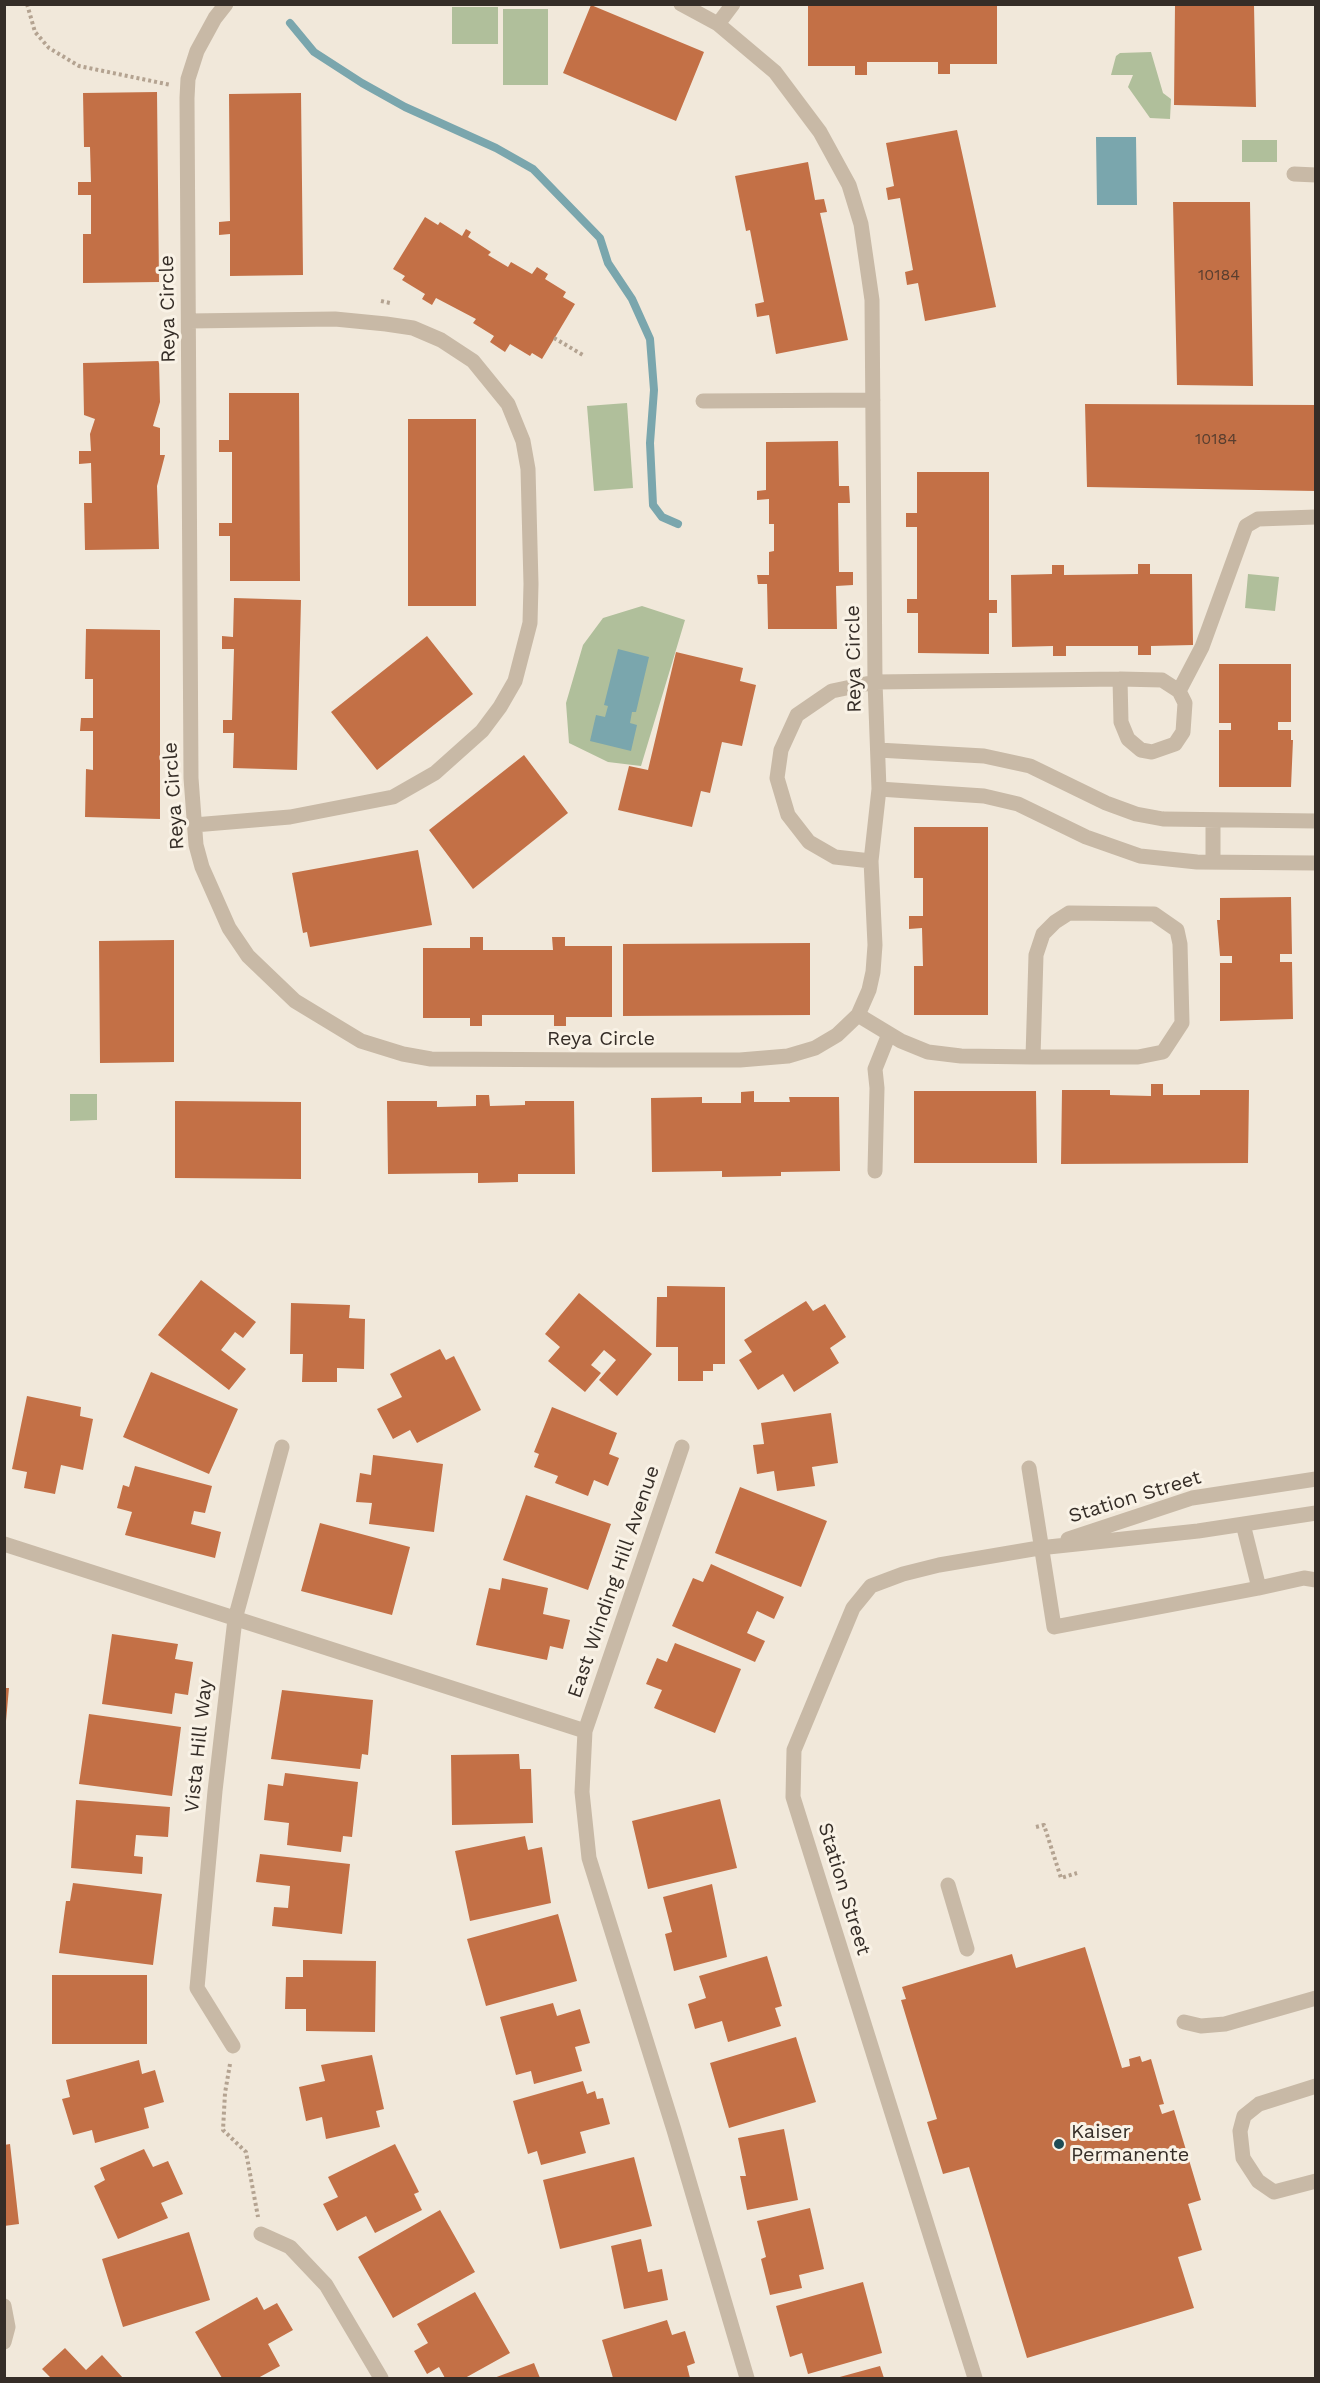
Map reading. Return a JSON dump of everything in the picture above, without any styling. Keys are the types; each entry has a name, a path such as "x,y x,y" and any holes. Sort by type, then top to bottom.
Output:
{"street":[{"name":"Reya Circle","path":"226,4 203,37 190,69 188,85 194,825 202,867 229,928 267,976 295,1001 361,1041 403,1054 431,1059 741,1060 788,1056 814,1048 837,1035 858,1015 869,990 873,972 875,945 871,861 879,789 875,682 872,300 861,224 849,185 820,132 794,94 775,72 718,24 681,4"},
{"path":"718,24 733,4"},
{"path":"1294,174 1316,175"},
{"path":"189,321 334,319 386,324 413,328 441,340 473,361 508,404 523,441 528,469 531,584 530,623 515,681 500,707 482,731 435,773 393,797 290,817 194,825"},
{"path":"703,401 873,400"},
{"path":"1179,691 1202,647 1246,526 1258,519 1316,517"},
{"path":"871,861 835,857 809,843 788,815 777,778 781,750 797,715 832,691 875,682 1120,679 1162,680 1179,691 1185,703 1184,732 1174,744 1152,752 1133,745 1124,732 1120,679"},
{"path":"878,750 984,756 1029,766 1136,814 1163,819 1316,820"},
{"path":"879,789 984,796 1018,804 1114,848 1140,856 1213,862 1316,863"},
{"path":"1213,820 1213,862"},
{"path":"858,1015 889,1034 928,1052 961,1056 1033,1057 1138,1057 1163,1052 1182,1023 1180,944 1177,930 1154,914 1069,913 1054,922 1043,934 1036,955 1033,1057"},
{"path":"875,1171 877,1088 875,1069 889,1034"},
{"name":"Vista Hill Way","path":"233,2046 197,1988 214,1791 235,1619 282,1446"},
{"name":"East Winding Hill Avenue","path":"682,1446 585,1731 582,1792 589,1858 747,2379"},
{"path":"1029,1468 1039,1548 1054,1627 1304,1578 1316,1580"},
{"name":"Station Street","path":"1039,1548 1192,1498 1316,1479"},
{"name":"Station Street","path":"975,2379 793,1797 794,1750 853,1608 871,1586 903,1574 939,1565 1039,1548 1316,1513"},
{"path":"1243,1524 1259,1588"},
{"path":"4,1544 585,1731"},
{"path":"948,1885 967,1948"},
{"path":"1184,2022 1201,2026 1225,2024 1316,1998"},
{"path":"1316,2086 1259,2104 1244,2116 1240,2131 1243,2158 1258,2181 1274,2192 1316,2181"},
{"path":"261,2234 290,2247 326,2285 381,2379"},
{"path":"4,2306 8,2327 4,2342"}],"path":[{"path":"27,4 35,32 49,48 80,66 169,85 188,85"},
{"path":"554,338 583,355"},
{"path":"1036,1827 1044,1825 1061,1878 1077,1873"},
{"path":"233,2046 225,2093 224,2130 246,2152 261,2234"}],"green space":[{"path":"452,7 498,7 498,44 452,44"},
{"path":"503,9 548,9 548,85 503,85"},
{"path":"1151,52 1163,93 1171,99 1170,119 1150,118 1128,87 1133,75 1111,75 1116,56 1120,53"},
{"path":"1242,140 1277,140 1277,162 1242,162"},
{"path":"627,403 633,488 594,491 587,406"},
{"path":"1248,574 1279,577 1275,611 1245,608"},
{"path":"642,606 685,620 641,766 608,762 569,743 566,703 583,645 603,618"},
{"path":"70,1094 97,1094 97,1120 70,1121"}],"water":[{"path":"1096,137 1136,137 1137,205 1097,205"},
{"path":"618,649 649,657 636,712 632,712 630,723 637,725 631,751 590,741 596,715 605,717 608,706 604,705"}],"building":[{"path":"808,4 997,4 997,64 950,64 950,74 938,74 938,62 867,62 867,75 855,75 855,66 808,66"},
{"path":"591,5 704,52 676,121 563,73"},
{"path":"1175,5 1254,5 1256,107 1174,105"},
{"path":"157,92 159,282 83,283 83,234 91,234 91,195 78,195 78,182 91,182 90,147 84,147 83,93"},
{"path":"301,93 303,275 230,276 230,234 219,235 219,222 230,221 229,94"},
{"path":"957,130 996,307 925,321 918,283 907,285 905,272 913,270 900,198 888,200 886,188 894,186 886,143"},
{"path":"808,162 815,200 824,199 827,212 820,213 848,340 776,354 769,315 757,317 755,304 764,302 750,230 746,231 735,176"},
{"path":"1173,202 1250,202 1253,386 1177,385"},
{"path":"425,217 438,225 440,222 462,236 466,229 471,232 468,237 491,252 488,255 508,267 511,262 532,274 537,267 548,274 545,279 566,292 563,297 575,304 542,359 532,353 530,356 510,344 505,352 490,342 494,336 473,323 476,319 436,298 432,305 422,299 425,294 402,280 405,276 393,269"},
{"path":"159,361 160,402 153,426 160,428 160,455 165,455 157,486 159,549 85,550 84,503 92,503 91,463 79,464 79,451 91,451 90,434 95,419 84,415 83,363"},
{"path":"229,393 299,393 300,581 230,581 230,536 219,536 219,523 232,523 232,452 219,452 219,440 229,440"},
{"path":"1085,404 1316,405 1316,491 1087,487"},
{"path":"408,419 476,419 476,606 408,606"},
{"path":"838,441 839,486 849,486 850,503 838,503 839,572 853,572 853,585 836,586 837,629 768,629 767,584 758,584 757,575 769,575 769,552 774,551 774,524 769,524 769,499 757,500 757,491 766,490 766,442"},
{"path":"917,472 989,472 989,600 997,600 997,613 989,613 989,654 918,653 918,613 907,613 907,599 917,599 917,527 906,527 906,513 917,513"},
{"path":"1138,564 1150,564 1150,574 1192,574 1193,645 1151,646 1151,655 1138,655 1138,646 1066,646 1066,656 1053,656 1053,646 1012,647 1011,575 1052,574 1052,565 1064,565 1064,575 1138,574"},
{"path":"234,598 301,600 297,770 233,768 234,733 223,733 223,720 232,720 234,649 222,649 222,636 233,637"},
{"path":"86,629 160,630 160,819 85,817 86,769 93,770 93,731 80,731 81,718 93,718 93,679 85,679"},
{"path":"427,636 473,694 377,770 331,712"},
{"path":"676,652 743,668 740,681 756,685 742,746 722,742 710,793 701,791 692,827 618,810 629,766 648,770"},
{"path":"1219,664 1291,664 1291,722 1278,722 1278,730 1291,730 1291,740 1293,740 1291,787 1219,787 1219,730 1231,730 1231,723 1219,723"},
{"path":"524,755 568,813 473,889 429,830"},
{"path":"914,827 988,827 988,1015 914,1015 914,966 923,966 922,928 909,929 909,916 923,916 923,878 914,878"},
{"path":"418,850 432,925 310,947 307,932 303,933 292,873"},
{"path":"1291,897 1292,954 1280,954 1280,962 1292,962 1293,1019 1220,1021 1220,963 1232,963 1232,956 1220,956 1217,920 1220,920 1220,898"},
{"path":"470,937 483,937 483,950 553,950 552,937 565,937 565,946 612,946 612,1017 566,1017 566,1026 554,1026 554,1015 482,1015 482,1026 470,1026 470,1018 423,1018 423,948 470,948"},
{"path":"174,940 174,1062 100,1063 99,941"},
{"path":"810,943 810,1015 623,1016 623,944"},
{"path":"1151,1084 1163,1084 1163,1095 1200,1095 1200,1090 1249,1090 1248,1163 1061,1164 1062,1090 1110,1090 1110,1095 1151,1096"},
{"path":"754,1091 754,1102 790,1102 789,1097 839,1097 840,1171 781,1172 781,1176 722,1177 722,1171 652,1172 651,1098 702,1097 702,1103 741,1103 741,1092"},
{"path":"914,1091 1036,1091 1037,1163 914,1163"},
{"path":"476,1095 489,1095 490,1106 525,1105 525,1101 574,1101 575,1174 518,1174 518,1182 478,1183 478,1173 388,1174 387,1101 437,1101 437,1107 476,1106"},
{"path":"175,1101 301,1102 301,1179 175,1178"},
{"path":"201,1280 256,1322 243,1338 235,1332 221,1350 246,1369 229,1390 158,1335"},
{"path":"667,1286 725,1287 725,1364 713,1364 713,1371 703,1371 703,1381 678,1381 678,1347 656,1347 657,1297 667,1297"},
{"path":"579,1293 652,1354 617,1396 599,1380 616,1360 604,1350 591,1365 601,1373 585,1392 548,1361 560,1347 545,1334"},
{"path":"806,1301 813,1311 825,1304 846,1337 830,1348 839,1363 794,1392 783,1374 758,1390 739,1360 752,1352 744,1340"},
{"path":"291,1303 350,1305 349,1318 365,1319 364,1369 337,1368 337,1382 302,1382 303,1354 290,1354"},
{"path":"440,1349 446,1360 454,1356 481,1410 417,1443 410,1430 393,1439 377,1409 402,1397 390,1374"},
{"path":"151,1372 238,1409 209,1474 123,1437"},
{"path":"27,1396 81,1407 80,1416 93,1419 83,1470 61,1465 55,1494 24,1488 27,1472 12,1469"},
{"path":"552,1407 617,1433 609,1454 619,1458 608,1486 594,1480 588,1496 555,1483 558,1476 534,1467 539,1454 534,1452"},
{"path":"831,1413 838,1463 812,1467 815,1486 777,1491 774,1471 757,1474 753,1445 764,1444 761,1423"},
{"path":"373,1455 443,1464 434,1532 369,1524 372,1503 356,1502 360,1473 371,1475"},
{"path":"135,1466 212,1486 205,1513 194,1511 191,1524 221,1532 215,1558 125,1535 132,1512 117,1508 123,1485 129,1487"},
{"path":"740,1487 827,1521 801,1587 715,1553"},
{"path":"526,1495 611,1524 588,1590 503,1560"},
{"path":"320,1523 410,1547 392,1615 301,1591"},
{"path":"711,1564 784,1597 774,1619 757,1611 747,1633 765,1641 755,1662 672,1626 693,1578 703,1582"},
{"path":"502,1578 548,1588 543,1614 570,1620 563,1649 550,1646 547,1660 476,1645 489,1588 500,1590"},
{"path":"112,1634 178,1644 175,1659 193,1662 188,1695 175,1693 172,1714 102,1704"},
{"path":"675,1643 741,1669 715,1733 654,1708 662,1690 646,1684 657,1658 667,1662"},
{"path":"4,1688 9,1688 6,1721 4,1721"},
{"path":"282,1690 373,1700 368,1755 362,1754 360,1769 271,1759"},
{"path":"89,1714 181,1727 172,1796 79,1784"},
{"path":"519,1754 520,1769 531,1769 533,1823 452,1825 451,1755"},
{"path":"285,1773 358,1782 352,1837 343,1836 341,1852 287,1845 289,1823 264,1820 268,1784 283,1786"},
{"path":"720,1799 737,1868 648,1889 632,1821"},
{"path":"76,1800 170,1807 168,1837 136,1835 134,1856 143,1857 142,1874 71,1868"},
{"path":"525,1836 528,1850 542,1847 551,1903 470,1921 455,1851"},
{"path":"260,1854 350,1864 342,1934 272,1926 274,1907 288,1908 290,1886 256,1882"},
{"path":"73,1883 162,1894 153,1965 59,1953 66,1901 70,1901"},
{"path":"712,1884 727,1957 674,1971 665,1934 672,1932 663,1897"},
{"path":"558,1914 577,1981 486,2006 467,1939"},
{"name":"Kaiser Permanente","path":"1085,1947 1122,2068 1130,2066 1129,2059 1140,2056 1142,2062 1151,2059 1164,2104 1159,2105 1162,2114 1174,2110 1201,2200 1188,2204 1202,2250 1178,2257 1194,2308 1027,2358 969,2167 943,2174 927,2122 937,2119 901,2000 906,1999 902,1987 1012,1954 1016,1968"},
{"path":"767,1956 782,2006 775,2008 781,2026 728,2042 722,2021 695,2029 688,2004 706,1998 699,1976"},
{"path":"303,1960 376,1961 375,2032 306,2031 306,2009 285,2009 286,1977 303,1977"},
{"path":"52,1975 147,1975 147,2044 52,2044"},
{"path":"553,2003 557,2016 580,2009 590,2043 575,2047 582,2071 534,2084 531,2071 516,2075 500,2017"},
{"path":"796,2037 816,2102 729,2128 710,2063"},
{"path":"372,2055 384,2109 376,2111 380,2127 326,2139 322,2117 306,2121 299,2087 325,2081 321,2065"},
{"path":"139,2060 142,2074 155,2070 164,2102 144,2108 149,2128 95,2143 92,2130 73,2135 62,2099 70,2097 66,2080"},
{"path":"583,2081 587,2094 595,2091 597,2099 603,2098 610,2124 580,2132 586,2153 541,2165 537,2151 528,2154 513,2101"},
{"path":"784,2129 798,2200 747,2210 740,2176 746,2176 738,2138"},
{"path":"10,2144 19,2224 4,2226 4,2145"},
{"path":"395,2144 419,2192 414,2194 422,2210 375,2233 366,2216 337,2231 323,2204 338,2197 328,2177"},
{"path":"144,2149 153,2167 168,2161 183,2194 161,2203 168,2218 118,2239 94,2186 105,2180 100,2168"},
{"path":"634,2157 652,2226 560,2249 543,2180"},
{"path":"810,2208 824,2269 799,2275 802,2288 770,2295 761,2259 766,2257 757,2221"},
{"path":"440,2210 475,2272 393,2318 358,2257"},
{"path":"189,2232 210,2300 123,2327 102,2259"},
{"path":"641,2239 648,2272 662,2269 668,2300 624,2309 611,2246"},
{"path":"863,2282 882,2353 808,2374 802,2353 790,2357 776,2306"},
{"path":"475,2292 510,2353 465,2378 445,2378 439,2367 427,2374 414,2351 428,2343 417,2324"},
{"path":"257,2297 264,2310 277,2303 293,2330 268,2344 280,2366 258,2378 222,2378 195,2332"},
{"path":"667,2320 672,2335 685,2331 695,2363 687,2366 690,2378 613,2378 602,2340"},
{"path":"65,2348 86,2370 102,2355 123,2378 51,2378 42,2369"},
{"path":"534,2363 540,2378 494,2378"},
{"path":"880,2366 884,2378 836,2378"}],"waterway":[{"path":"290,23 314,52 362,83 405,107 496,148 533,169 600,238 608,263 632,299 650,339 654,390 650,443 653,505 662,517 678,524"}],"place":[{"name":"Kaiser Permanente","path":"1059,2144"}]}
